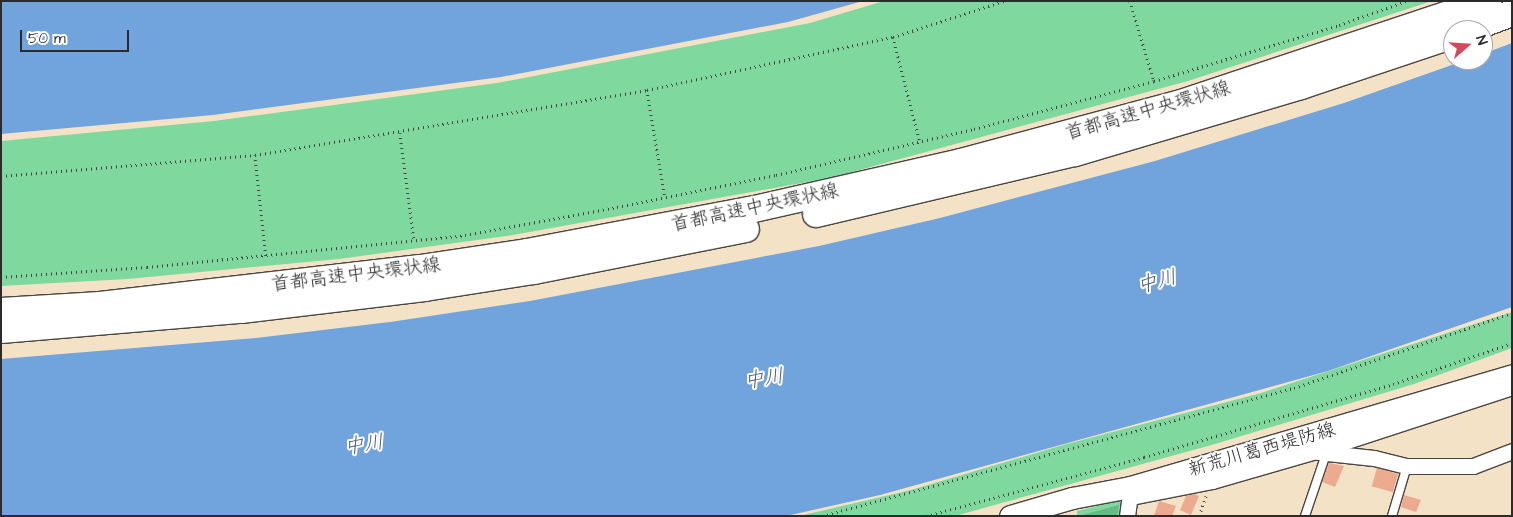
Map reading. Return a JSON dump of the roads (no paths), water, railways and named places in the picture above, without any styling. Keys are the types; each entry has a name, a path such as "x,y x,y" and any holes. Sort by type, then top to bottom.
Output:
{"highway":[{"name":"首都高速中央環状線","path":"1,311 148,300 420,268 527,252 750,210 951,164 1178,104 1488,1"},
{"path":"1493,20 1512,13"},
{"name":"首都高速中央環状線","path":"1,330 241,310 425,288 644,250 861,204 1076,153 1283,92 1443,38"}],"main road":[{"name":"新荒川葛西堤防線","path":"1010,516 1072,498 1131,492 1512,375"}],"street":[{"path":"1128,516 1131,492 1212,481 1321,453 1512,387"},
{"path":"1321,453 1374,458 1407,466 1473,466 1512,451"}],"lane":[{"path":"1305,516 1321,453"},
{"path":"1392,516 1407,466"}],"water":[{"path":"1,1 863,1 788,22 501,77 213,115 1,134"},
{"name":"中川","path":"1512,43 1512,307 1328,371 880,495 786,516 1,516 1,359 256,338 390,322 530,301 819,246 940,218 1155,161 1344,103 1443,68 1443,70 1493,70 1493,50"}]}
